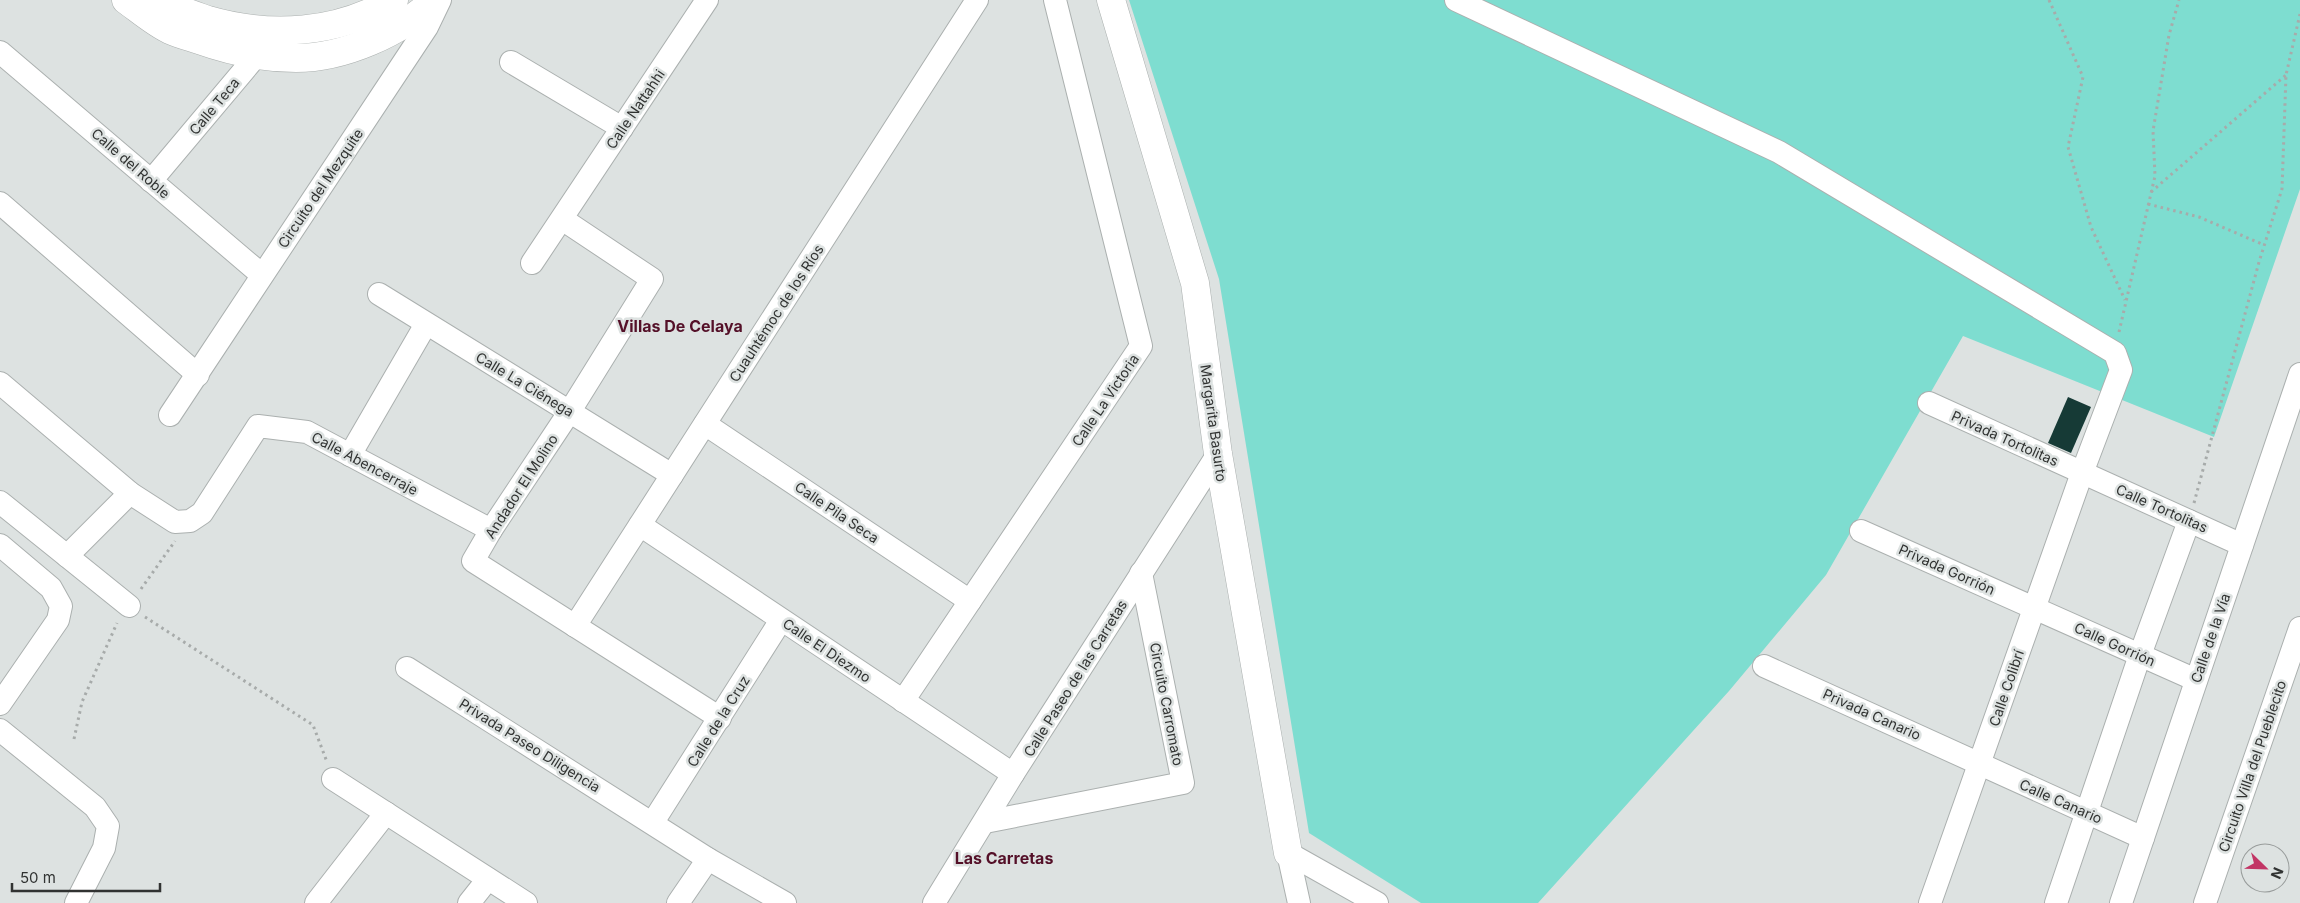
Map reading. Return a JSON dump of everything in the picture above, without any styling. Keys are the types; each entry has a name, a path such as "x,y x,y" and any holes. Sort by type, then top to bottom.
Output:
{"street":[{"path":"126,0 170,30 223,48 297,58 343,51 385,34 422,12 434,0"},
{"path":"163,0 178,10 230,26 277,31 305,30 337,24 375,12 394,0"},
{"name":"Circuito del Mezquite","path":"170,415 428,27 440,0"},
{"name":"Calle Nattahhi","path":"532,264 707,0"},
{"name":"Cuauhtémoc de los Ríos","path":"575,626 977,0"},
{"name":"Calle La Victoria","path":"903,701 1142,346 1055,0"},
{"name":"Margarita Basurto","path":"1111,0 1195,284 1218,454 1288,852"},
{"path":"1456,0 1779,152 2118,361"},
{"name":"Calle Teca","path":"151,181 277,31"},
{"name":"Calle del Roble","path":"0,52 262,275"},
{"path":"511,62 622,128"},
{"path":"0,203 198,375"},
{"name":"Andador El Molino","path":"562,219 652,279 570,411 491,530 473,561 575,626"},
{"name":"Calle La Ciénega","path":"379,294 672,475"},
{"path":"350,455 426,324"},
{"name":"Calle Colibrí","path":"1930,903 2082,473 2118,361"},
{"name":"Calle de la Vía","path":"2122,903 2300,374"},
{"path":"0,382 130,493 67,556"},
{"name":"Privada Tortolitas","path":"1928,403 2082,473"},
{"name":"Calle Pila Seca","path":"705,424 970,601"},
{"name":"Calle Abencerraje","path":"130,493 175,522 190,521 202,513 258,426 307,432 491,530"},
{"name":"Calle Paseo de las Carretas","path":"934,903 1218,454"},
{"name":"Calle Tortolitas","path":"2082,473 2242,545"},
{"path":"0,502 129,606"},
{"path":"2056,903 2140,655 2189,521"},
{"name":"Calle El Diezmo","path":"640,525 1014,774"},
{"name":"Privada Gorrión","path":"1861,531 2034,608"},
{"path":"0,545 51,588 60,606 58,620 0,704"},
{"name":"Circuito Carromato","path":"984,822 1183,783 1142,573"},
{"name":"Calle Gorrión","path":"2034,608 2196,680"},
{"name":"Calle de la Cruz","path":"653,822 781,620"},
{"path":"575,626 720,718"},
{"name":"Circuito Villa del Pueblecito","path":"2205,903 2300,628"},
{"name":"Privada Canario","path":"1764,666 1979,763"},
{"name":"Privada Paseo Diligencia","path":"408,668 653,822 708,859 785,903"},
{"path":"0,730 96,807 108,826 104,848 76,903"},
{"name":"Calle Canario","path":"1979,763 2143,838"},
{"path":"333,779 526,903"},
{"path":"316,903 386,813"},
{"path":"1288,852 1299,903"},
{"path":"1288,852 1377,903"},
{"path":"678,903 708,859"},
{"path":"469,903 488,879"}],"path":[{"path":"2049,0 2082,77 2068,147 2091,227 2125,302"},
{"path":"2118,361 2125,302 2155,176 2153,131 2169,35 2179,0"},
{"path":"2189,521 2264,245 2282,189 2286,75 2300,14"},
{"path":"2151,192 2286,75"},
{"path":"2148,204 2199,217 2264,245"},
{"path":"129,606 313,725 333,779"}],"green space":[{"path":"1129,0 2300,0 2300,189 2214,437 1963,336 1826,575 1729,691 1538,903 1421,903 1309,833 1219,279"}],"building":[{"path":"2068,397 2091,407 2071,453 2048,443"}],"district":[{"name":"Villas De Celaya","path":"680,326"},
{"name":"Las Carretas","path":"1004,858"}]}
